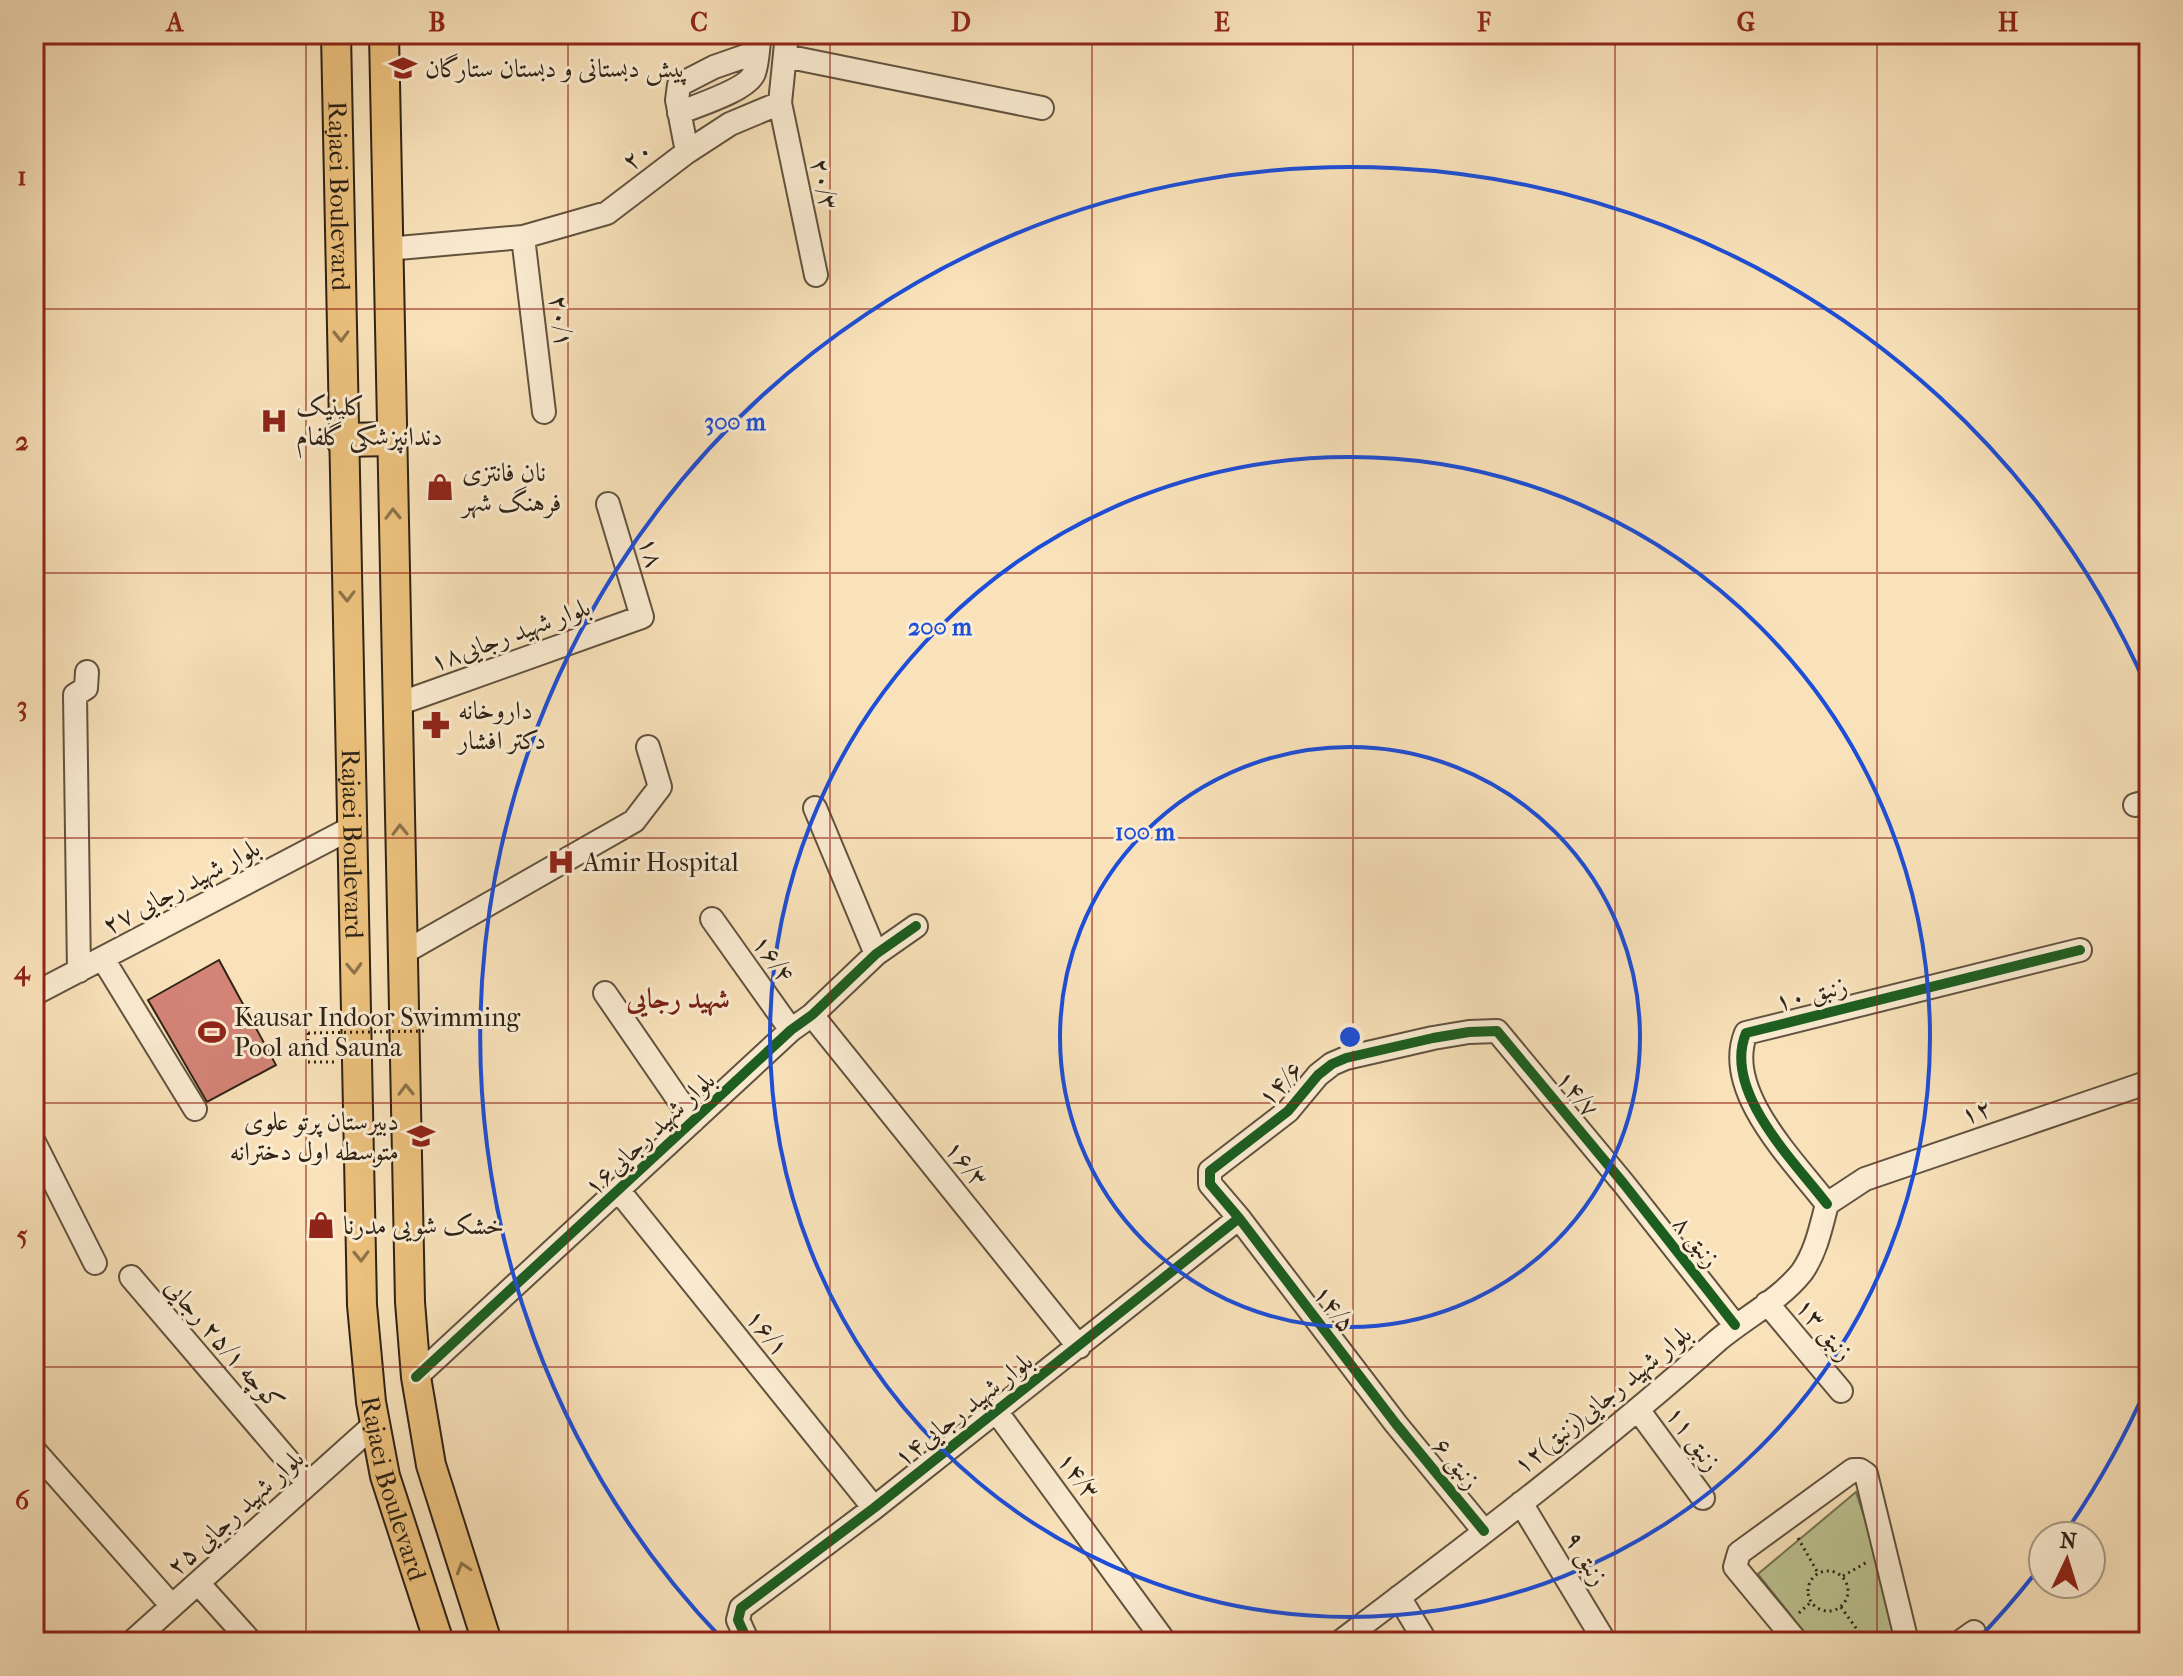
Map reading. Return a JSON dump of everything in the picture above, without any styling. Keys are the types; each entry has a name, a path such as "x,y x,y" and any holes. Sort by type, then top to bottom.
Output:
{"highway":[{"path":"343,440 391,439"}],"main road":[{"name":"Rajaei Boulevard","path":"336,34 362,1305 375,1424 385,1476 439,1642"},
{"name":"Rajaei Boulevard","path":"384,34 410,1302 416,1377 431,1465 487,1642"}],"street":[{"path":"687,152 679,113 750,79 754,73 758,43"},
{"path":"786,45 1042,108"},
{"name":"۲۰/۳","path":"786,45 780,103 816,275"},
{"name":"۲۰","path":"387,249 523,237 607,213 687,152 730,124 780,103"},
{"name":"۲۰/۱","path":"523,237 544,412"},
{"name":"۱۸","path":"608,504 642,617"},
{"name":"بلوار شهید رجایی۱۸","path":"398,704 642,617"},
{"path":"79,971 75,695 86,688 87,672"},
{"path":"403,953 634,821 660,787 648,747"},
{"path":"815,808 876,954"},
{"name":"۲۷ بلوار شهید رجایی","path":"34,994 353,827"},
{"name":"۱۶/۴","path":"712,919 791,1030"},
{"name":"بلوار شهید رجایی۱۶","path":"416,1377 791,1030 812,1015 876,954 916,926"},
{"name":"زنبق ۱۰","path":"1827,1204 1753,1103 1743,1081 1740,1064 1740,1047 1746,1033 2080,950"},
{"path":"103,959 195,1109"},
{"path":"605,993 693,1121"},
{"name":"۱۶/۳","path":"812,1015 1079,1347"},
{"name":"۱۴/۷","path":"1497,1031 1624,1184"},
{"name":"۱۴/۶","path":"1239,1218 1210,1184 1210,1171 1288,1111 1318,1075 1332,1064 1433,1038 1497,1031"},
{"name":"۱۲","path":"1827,1204 1865,1179 2149,1082"},
{"path":"34,1142 95,1263"},
{"name":"زنبق ۸","path":"1624,1184 1735,1325"},
{"name":"۱۶/۱","path":"619,1191 874,1508"},
{"name":"۱۲بلوار شهید رجایی(زنبق)","path":"1340,1642 1639,1411 1735,1325 1800,1275 1820,1234 1827,1204"},
{"name":"بلوار شهید رجایی۱۴","path":"748,1642 738,1620 741,1608 874,1508 1239,1218"},
{"name":"۱۴/۵","path":"1239,1218 1396,1424"},
{"name":"کوچه ۲۵/۱ رجایی","path":"131,1277 308,1484"},
{"name":"زنبق ۱۳","path":"1767,1303 1841,1391"},
{"name":"۱۴/۳","path":"996,1411 1165,1642"},
{"name":"زنبق ۱۱","path":"1639,1411 1703,1498"},
{"name":"۲۵ بلوار شهید رجایی","path":"132,1642 375,1424"},
{"name":"زنبق ۶","path":"1396,1424 1484,1531"},
{"path":"34,1450 172,1606"},
{"path":"1797,1642 1735,1567 1739,1553 1853,1470 1866,1474 1907,1642"},
{"name":"زنبق ۹","path":"1521,1503 1605,1642"},
{"path":"198,1583 251,1642"},
{"path":"1399,1597 1426,1642"}],"path":[{"path":"307,1062 308,1033 427,1031"},
{"path":"1786,1519 1818,1573"},
{"path":"1831,1570 1843,1576 1849,1588 1841,1607 1828,1611 1811,1602 1807,1589 1818,1573 1831,1570"},
{"path":"1841,1607 1866,1642"}],"green space":[{"path":"1856,1492 1902,1642 1812,1642 1758,1574"}],"building":[{"name":"Kausar Indoor Swimming Pool and Sauna","path":"219,960 276,1065 207,1102 148,1000"}],"cycle path":[{"path":"416,1377 791,1030 812,1015 876,954 916,926"},
{"path":"1827,1204 1781,1146 1752,1101 1744,1078 1741,1055 1746,1033 2080,950"},
{"path":"1484,1531 1396,1424 1210,1184 1210,1171 1288,1111 1318,1075 1346,1058 1433,1038 1497,1031 1624,1184 1735,1325"},
{"path":"748,1642 738,1620 741,1608 874,1508 1239,1218"}],"place":[{"name":"پیش دبستانی و دبستان ستارگان","path":"403,68"},
{"name":"کلینیک دندانپزشکی گلفام","path":"274,421"},
{"name":"نان فانتزی فرهنگ شهر","path":"440,487"},
{"name":"داروخانه دکتر افشار","path":"436,725"},
{"name":"Amir Hospital","path":"561,862"},
{"name":"Kausar Indoor Swimming Pool and Sauna","path":"212,1032"},
{"name":"دبیرستان پرتو علوی متوسطه اول دخترانه","path":"421,1136"},
{"name":"خشک شویی مدرنا","path":"321,1225"}],"district":[{"name":"شهید رجایی","path":"678,998"}]}
